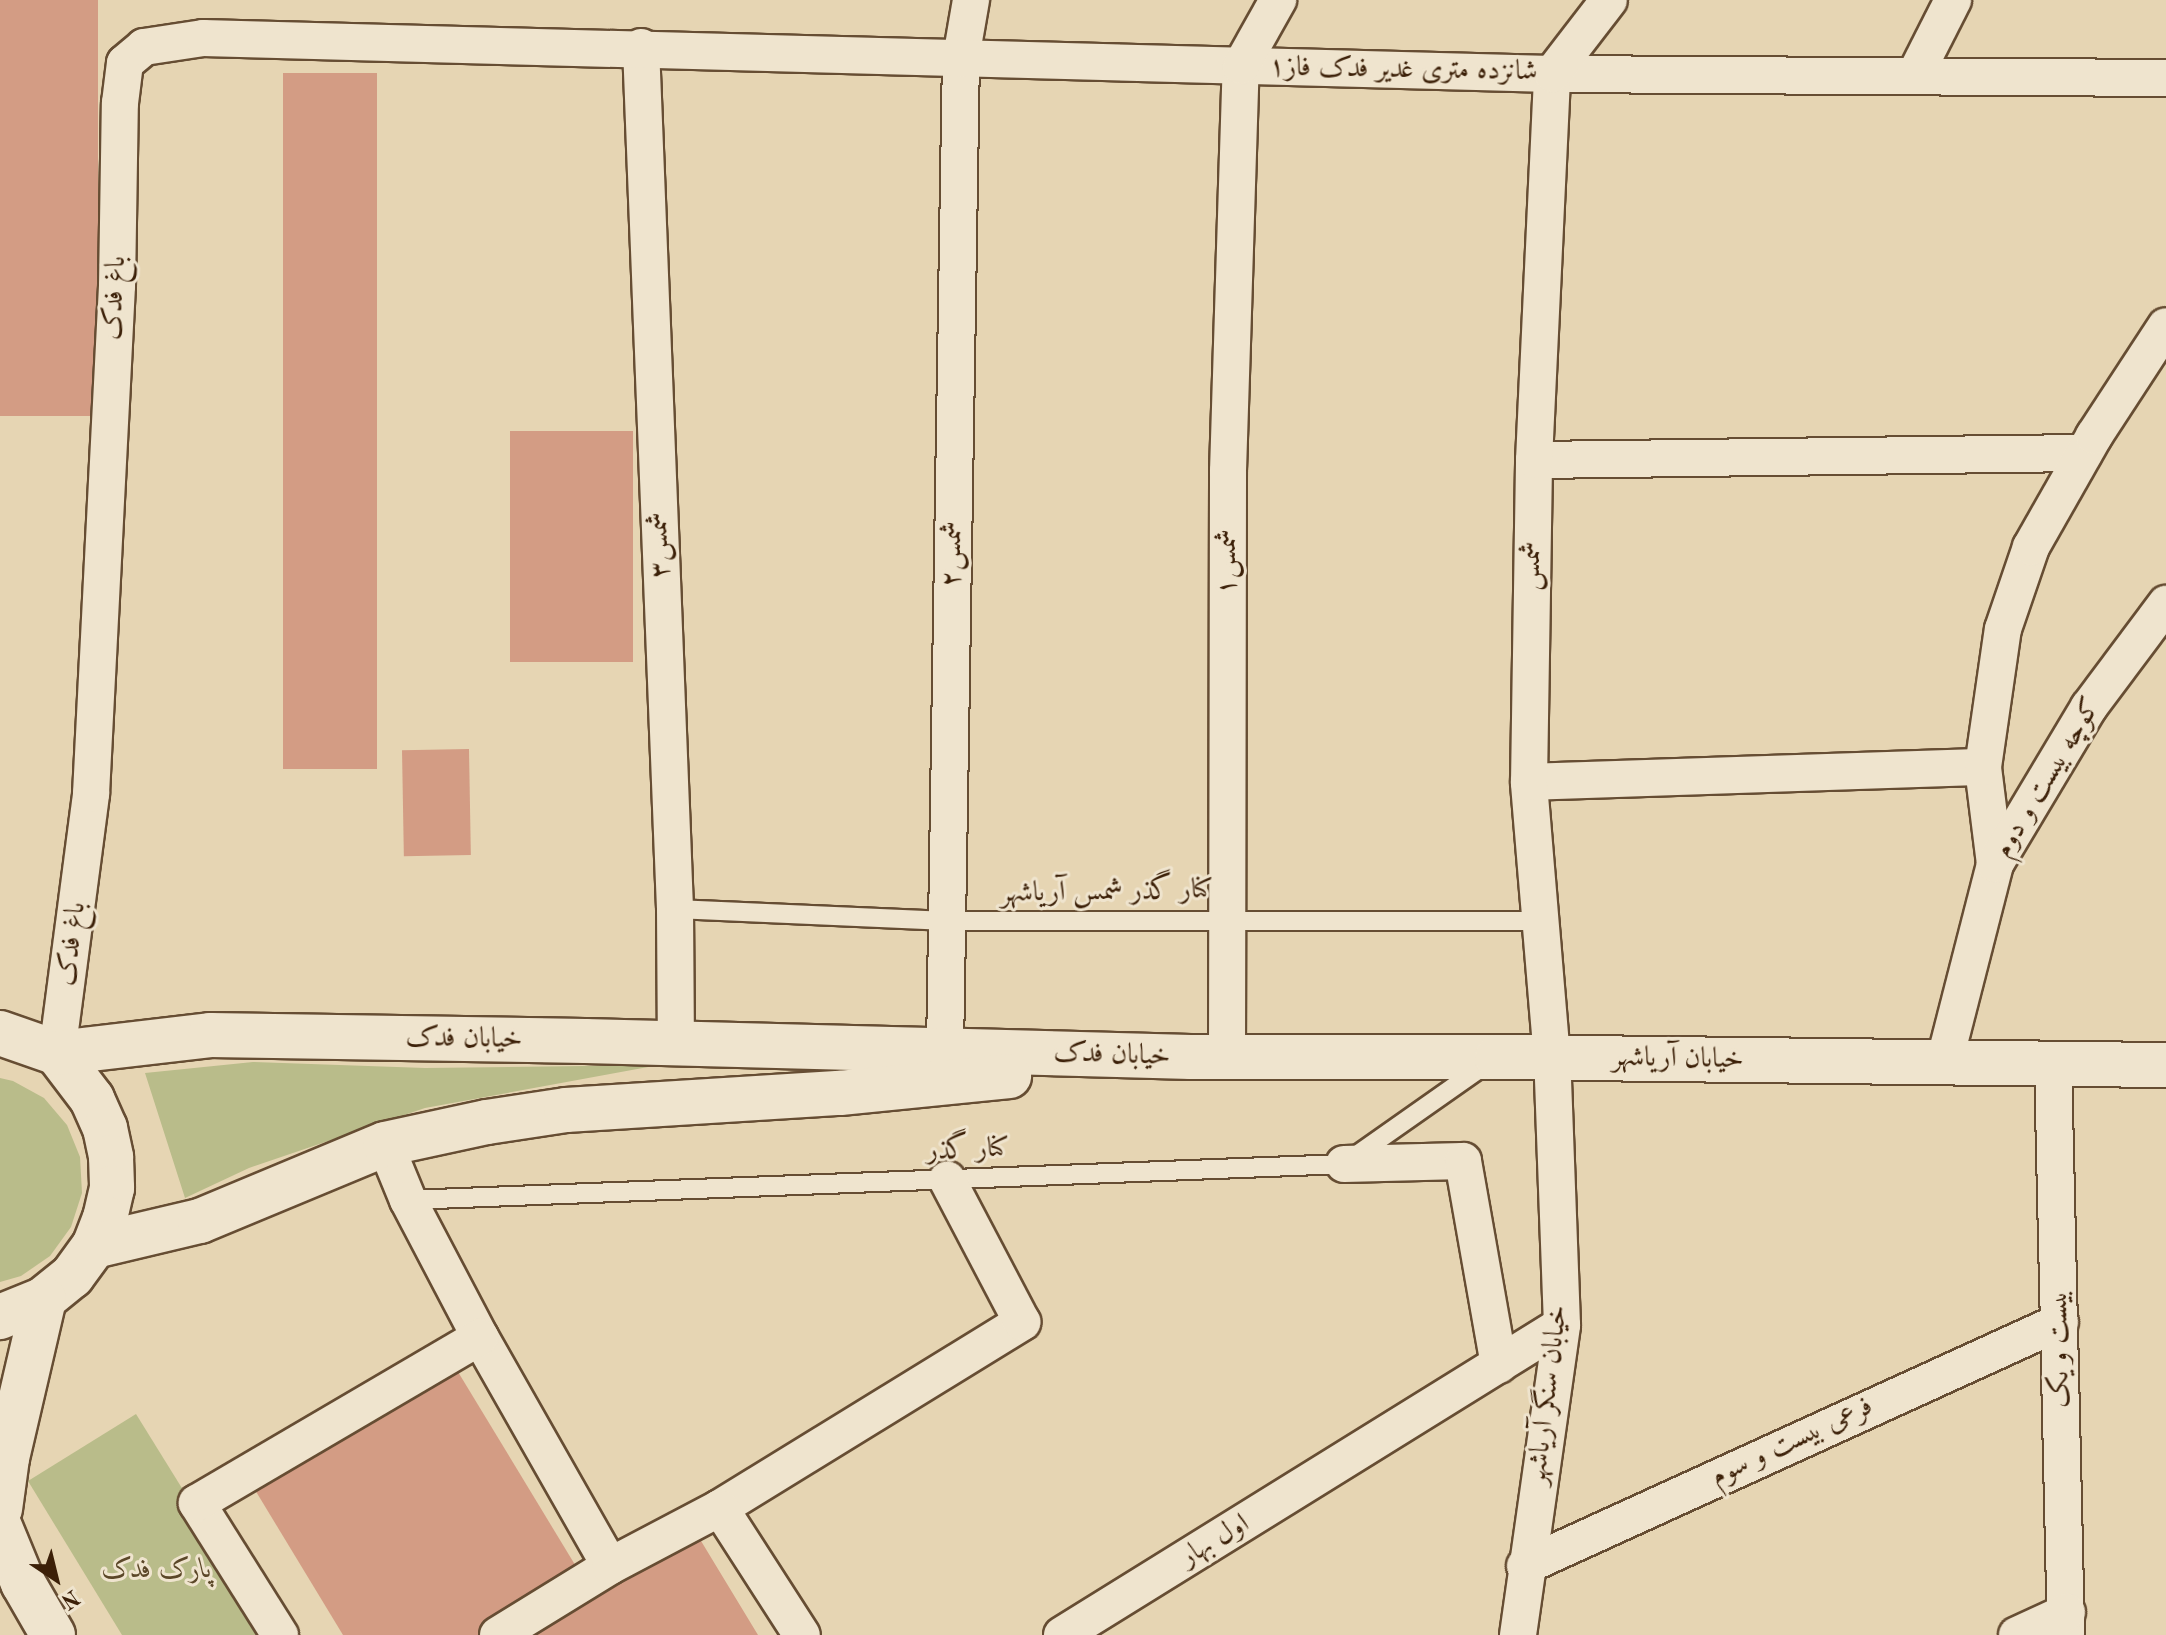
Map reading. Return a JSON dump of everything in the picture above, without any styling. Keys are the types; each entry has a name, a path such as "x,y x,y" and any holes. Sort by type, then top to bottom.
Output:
{"main road":[{"path":"0,1033 57,1053 92,1099 105,1128 111,1157 112,1188 94,1246 72,1276 44,1299 0,1317"},
{"name":"خیابان فدک","path":"57,1053 210,1035 1209,1057"},
{"name":"خیابان فدک","path":"94,1246 200,1221 385,1144 566,1110 840,1093 1209,1057"},
{"name":"خیابان آریاشهر","path":"1209,1057 1497,1057 2166,1065"},
{"path":"0,1509 7,1458 44,1299"},
{"path":"0,1527 23,1583 53,1635"}],"street":[{"name":"شمس۲","path":"945,1051 961,58 971,0"},
{"path":"1241,66 1278,0"},
{"path":"1552,74 1609,0"},
{"path":"1915,75 1953,0"},
{"name":"باغ فدک","path":"57,1053 91,794 125,63 144,47 203,38 641,47"},
{"name":"شانزده متری غدیر فدک فاز۱","path":"641,47 1552,74 2166,78"},
{"name":"شمس۳","path":"641,47 675,909 676,1043"},
{"name":"شمس۱","path":"1209,1057 1228,918 1228,471 1241,66"},
{"name":"شمس","path":"1552,74 1534,460 1529,782 1552,1058"},
{"path":"1995,864 1983,767 2003,629 2031,547 2084,453 2166,326"},
{"path":"1534,460 2084,453"},
{"name":"کوچه بیست و دوم","path":"1944,1063 1995,864 2089,707 2166,604"},
{"path":"1529,782 1983,767"},
{"name":"خیابان سنگر آریاشهر","path":"1518,1635 1525,1566 1562,1325 1552,1058"},
{"name":"بیست و یک","path":"2053,1063 2067,1624"},
{"path":"385,1144 408,1200 480,1337 610,1566"},
{"path":"1344,1164 1463,1161 1499,1365"},
{"path":"498,1635 610,1566 720,1508 1022,1322 947,1179"},
{"name":"فرعی بیست و سوم","path":"1525,1566 2060,1322"},
{"name":"اول بهار","path":"1062,1635 1562,1325"},
{"path":"280,1635 197,1503 480,1337"},
{"path":"720,1508 802,1635"},
{"path":"2017,1635 2067,1624"}],"lane":[{"name":"کنار گذر شمس آریاشهر","path":"675,909 948,921 1228,918 1541,921"},
{"path":"1344,1164 1497,1057"},
{"name":"کنار گذر","path":"408,1200 1344,1164"}],"green space":[{"path":"253,1062 425,1068 659,1065 425,1108 249,1168 185,1198 145,1073"},
{"path":"0,1078 13,1081 44,1098 67,1125 80,1157 82,1193 71,1227 50,1256 21,1276 0,1282"},
{"name":"پارک فدک","path":"136,1414 273,1635 122,1635 28,1481"}],"building":[{"path":"0,0 98,0 98,416 0,416"},
{"path":"283,73 377,73 377,769 283,769"},
{"path":"510,431 633,431 633,662 510,662"},
{"path":"469,749 471,855 404,856 402,750"},
{"path":"452,1362 580,1573 479,1635 343,1635 252,1485"},
{"path":"698,1536 758,1635 535,1635 648,1567"}]}
